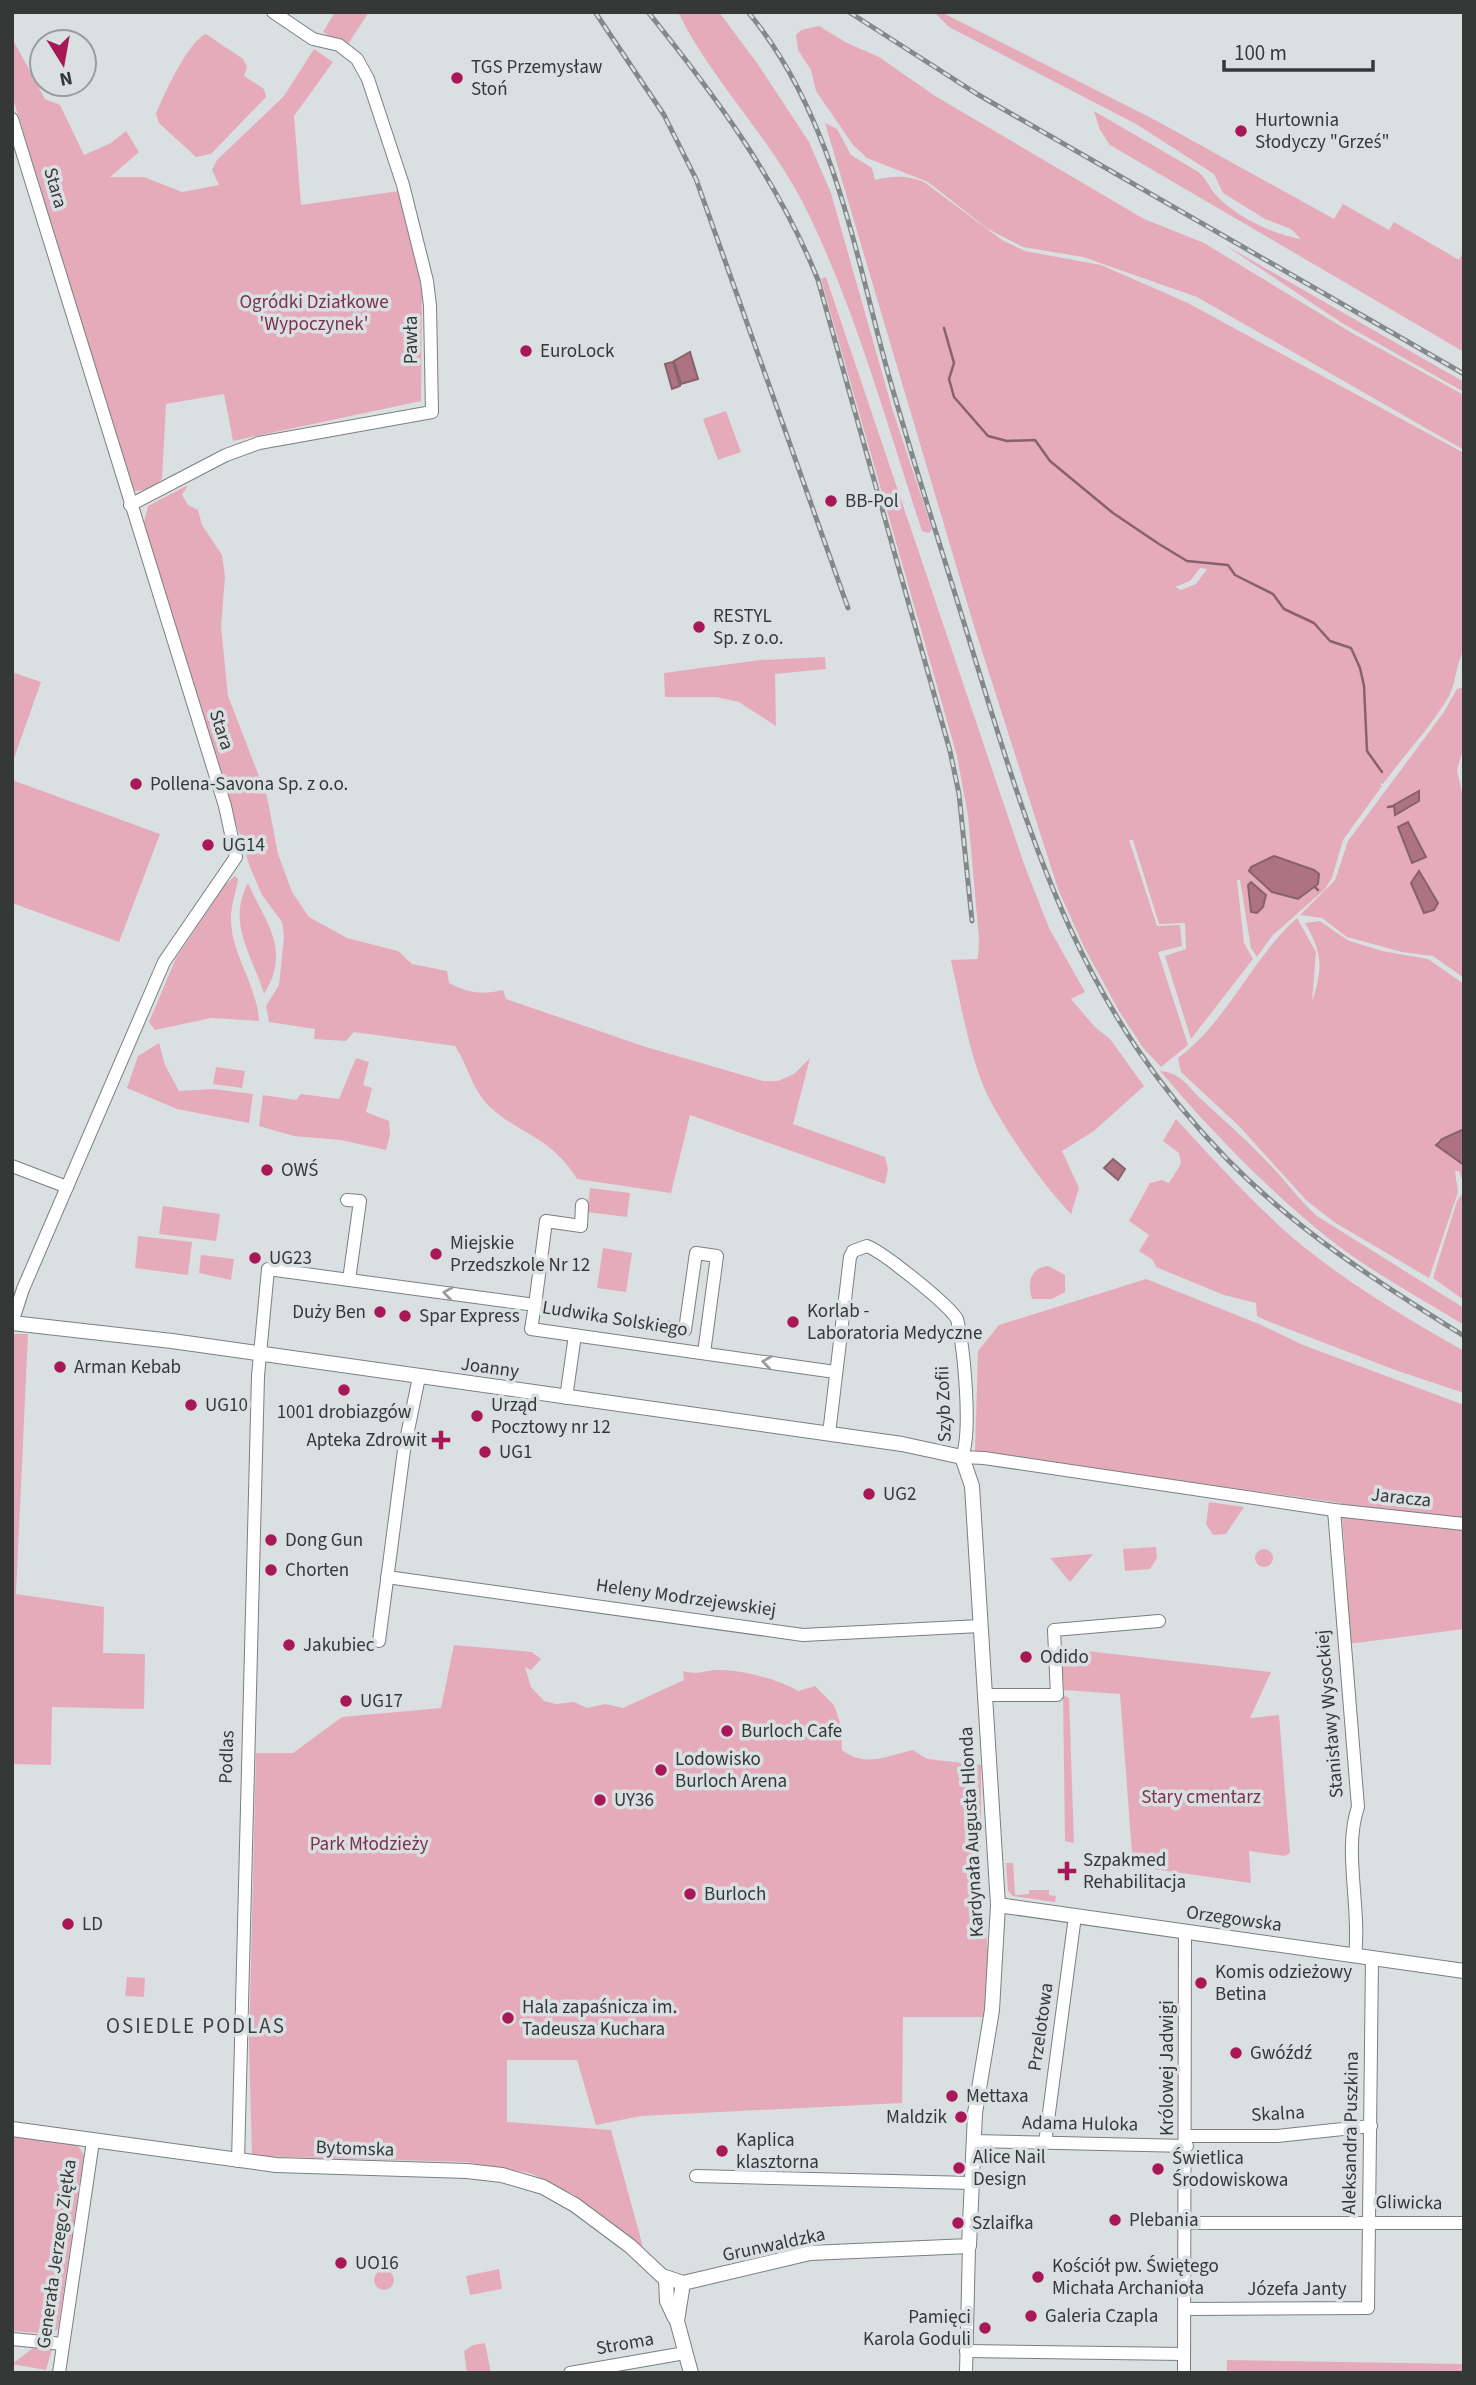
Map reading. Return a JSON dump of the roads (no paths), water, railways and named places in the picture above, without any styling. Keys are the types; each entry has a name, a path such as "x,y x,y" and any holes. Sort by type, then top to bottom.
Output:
{"street":[{"name":"Pawła","path":"130,505 226,455 259,443 432,412 427,281 403,186 368,79 357,59 340,45 313,39 273,12"},
{"name":"Stara","path":"12,119 225,806 236,857 164,962 20,1297 12,1323"},
{"path":"12,1166 67,1186"},
{"path":"347,1200 360,1201 349,1280"},
{"path":"535,1305 546,1221 580,1226 582,1205"},
{"name":"Szyb Zofii","path":"835,1372 850,1257 861,1247 872,1247 931,1292 957,1319 968,1424 967,1444 962,1457"},
{"path":"648,1325 685,1330 696,1253 717,1256 704,1353"},
{"name":"Ludwika Solskiego","path":"260,1355 268,1269 535,1305 531,1329 835,1372"},
{"name":"Joanny","path":"12,1323 69,1327 829,1434 928,1448 962,1457"},
{"path":"566,1398 575,1335"},
{"name":"Podlas","path":"238,2161 246,1759 260,1355"},
{"path":"829,1434 835,1372"},
{"path":"379,1642 404,1450 419,1377"},
{"name":"Jaracza","path":"962,1457 984,1458 1334,1510 1464,1524"},
{"name":"Kardynała Augusta Hlonda","path":"962,1457 972,1486 998,1905 992,2010 973,2141 966,2373"},
{"name":"Stanisławy Wysockiej","path":"1334,1510 1358,1807 1350,1828 1358,1925 1355,1956"},
{"name":"Heleny Modrzejewskiej","path":"387,1577 803,1635 980,1626"},
{"path":"985,1695 1057,1695 1054,1630 1159,1621"},
{"name":"Orzegowska","path":"998,1905 1464,1971"},
{"name":"Przelotowa","path":"1045,2143 1075,1916"},
{"name":"Królowej Jadwigi","path":"1184,2373 1187,2141 1185,1932"},
{"name":"Aleksandra Puszkina","path":"1368,2308 1372,1958"},
{"name":"Skalna","path":"1187,2141 1277,2136 1371,2126"},
{"name":"Bytomska","path":"12,2129 238,2161 322,2168 467,2171 518,2179 543,2188 575,2205 674,2282"},
{"name":"Generała Jerzego Ziętka","path":"59,2373 93,2141"},
{"name":"Adama Huloka","path":"973,2141 1187,2141"},
{"path":"696,2176 971,2183"},
{"name":"Gliwicka","path":"1185,2223 1464,2223"},
{"name":"Grunwaldzka","path":"674,2282 810,2253 970,2246"},
{"path":"674,2282 677,2321 691,2373"},
{"name":"Józefa Janty","path":"1185,2309 1368,2308"},
{"path":"12,2339 63,2344"},
{"path":"966,2351 1184,2354"},
{"name":"Stroma","path":"570,2373 685,2353"}],"waterway":[{"path":"944,328 954,363 949,379 954,397 988,436 1007,441 1035,440 1050,461 1113,513 1159,544 1187,561 1228,565 1235,575 1273,594 1284,609 1314,623 1330,641 1351,648 1364,686 1367,751 1382,772"},
{"path":"1388,807 1394,806"},
{"path":"1315,887 1318,890"}],"railway":[{"path":"595,12 664,115 696,179 848,608"},
{"path":"648,12 743,140 784,208 818,280 950,751 959,794 972,921"},
{"path":"748,12 777,52 801,94 821,138 851,231 908,442 1016,790 1066,920 1097,983 1133,1043 1176,1101 1254,1185 1340,1255 1464,1336"},
{"path":"849,12 977,94 1464,374"}],"place":[{"name":"TGS Przemysław Stoń","path":"457,78"},
{"name":"Hurtownia Słodyczy \"Grześ\"","path":"1241,131"},
{"name":"EuroLock","path":"526,351"},
{"name":"BB-Pol","path":"831,501"},
{"name":"RESTYL Sp. z o.o.","path":"699,627"},
{"name":"Pollena-Savona Sp. z o.o.","path":"136,784"},
{"name":"UG14","path":"208,845"},
{"name":"OWŚ","path":"267,1170"},
{"name":"Miejskie Przedszkole Nr 12","path":"436,1254"},
{"name":"UG23","path":"255,1258"},
{"name":"Duży Ben","path":"380,1312"},
{"name":"Spar Express","path":"405,1316"},
{"name":"Korlab - Laboratoria Medyczne","path":"793,1322"},
{"name":"Arman Kebab","path":"60,1367"},
{"name":"1001 drobiazgów","path":"344,1390"},
{"name":"UG10","path":"191,1405"},
{"name":"Urząd Pocztowy nr 12","path":"477,1416"},
{"name":"Apteka Zdrowit","path":"441,1440"},
{"name":"UG1","path":"485,1452"},
{"name":"UG2","path":"869,1494"},
{"name":"Dong Gun","path":"271,1540"},
{"name":"Chorten","path":"271,1570"},
{"name":"Jakubiec","path":"289,1645"},
{"name":"Odido","path":"1026,1657"},
{"name":"UG17","path":"346,1701"},
{"name":"Burloch Cafe","path":"727,1731"},
{"name":"Lodowisko Burloch Arena","path":"661,1770"},
{"name":"UY36","path":"600,1800"},
{"name":"Szpakmed Rehabilitacja","path":"1067,1871"},
{"name":"Burloch","path":"690,1894"},
{"name":"LD","path":"68,1924"},
{"name":"Komis odzieżowy Betina","path":"1201,1983"},
{"name":"Hala zapaśnicza im. Tadeusza Kuchara","path":"508,2018"},
{"name":"Gwóźdź","path":"1236,2053"},
{"name":"Mettaxa","path":"952,2096"},
{"name":"Maldzik","path":"961,2117"},
{"name":"Kaplica klasztorna","path":"722,2151"},
{"name":"Alice Nail Design","path":"959,2168"},
{"name":"Świetlica Środowiskowa","path":"1158,2169"},
{"name":"Plebania","path":"1115,2220"},
{"name":"Szlaifka","path":"958,2223"},
{"name":"UO16","path":"341,2263"},
{"name":"Kościół pw. Świętego Michała Archanioła","path":"1038,2277"},
{"name":"Galeria Czapla","path":"1031,2316"},
{"name":"Pamięci Karola Goduli","path":"985,2328"}],"district":[{"name":"OSIEDLE PODLAS","path":"196,2026"}],"park label":[{"name":"Ogródki Działkowe 'Wypoczynek'","path":"314,313"},
{"name":"Stary cmentarz","path":"1201,1797"},
{"name":"Park Młodzieży","path":"369,1844"}]}
